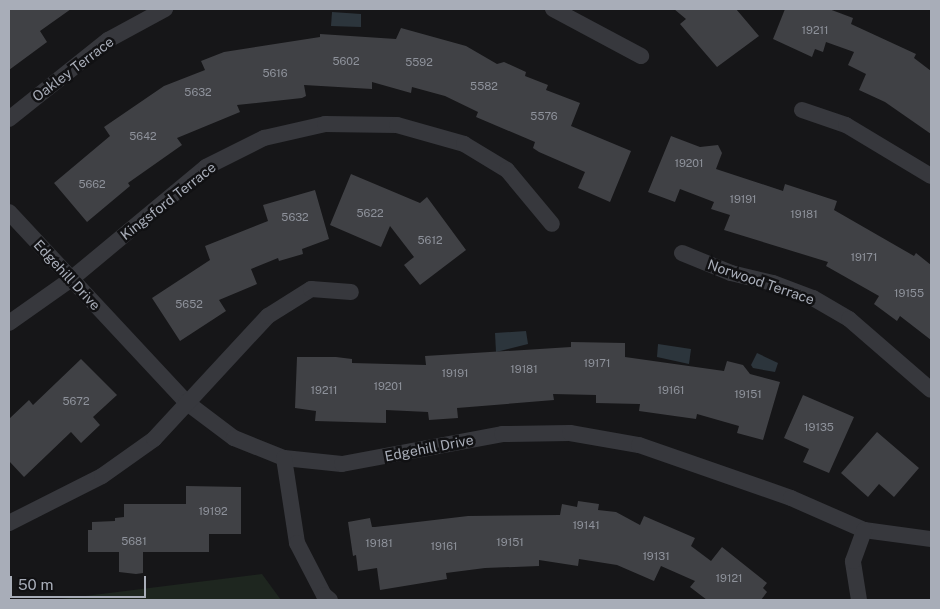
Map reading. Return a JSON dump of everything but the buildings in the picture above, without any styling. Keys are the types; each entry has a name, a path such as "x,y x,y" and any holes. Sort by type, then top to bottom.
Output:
{"street":[{"name":"Oakley Terrace","path":"9,120 108,40 165,9"},
{"path":"553,9 642,56"},
{"path":"802,110 846,125 931,176"},
{"name":"Kingsford Terrace","path":"9,323 70,280 206,167 264,138 325,124 397,125 464,144 507,170 552,224"},
{"name":"Edgehill Drive","path":"9,212 70,280 186,402 234,438 284,458 342,464 502,434 570,433 648,448 791,498 864,530 931,539"},
{"name":"Norwood Terrace","path":"682,252 731,273 773,283 813,298 849,318 931,390"},
{"path":"9,524 102,476 154,439 186,402 268,316 311,288 351,292"},
{"path":"284,458 297,543 324,595 330,600"},
{"path":"859,600 853,561 864,530"}],"shaded area":[{"path":"332,12 361,14 361,27 331,26"},
{"path":"526,331 528,344 496,352 495,333"},
{"path":"658,344 691,349 689,364 657,357"},
{"path":"757,353 778,363 775,372 753,368 751,365"},
{"path":"262,574 281,600 53,600"}]}
